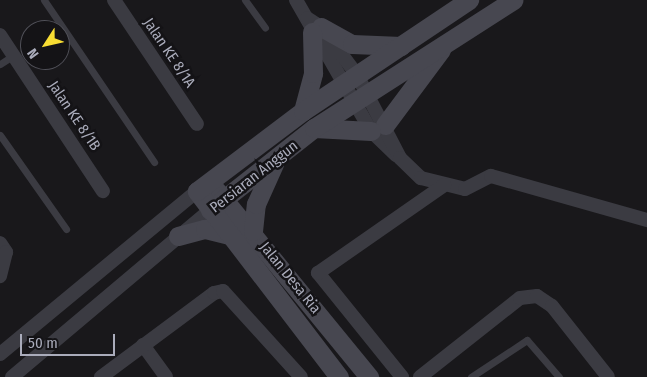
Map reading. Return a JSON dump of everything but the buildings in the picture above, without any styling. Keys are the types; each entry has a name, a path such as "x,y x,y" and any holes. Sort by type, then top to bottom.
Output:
{"main road":[{"name":"Persiaran Anggun","path":"203,186 303,111 469,0"},
{"name":"Persiaran Anggun","path":"216,204 274,164 314,128 513,0"},
{"path":"303,111 313,73 313,26 352,44 401,46"},
{"path":"314,128 378,128 450,39"},
{"path":"253,231 256,204 274,164"},
{"name":"Jalan Desa Ria","path":"203,186 216,204 229,235 339,377"},
{"name":"Jalan Desa Ria","path":"216,204 253,231 369,377"},
{"path":"178,236 211,229 229,235"}],"street":[{"name":"Jalan KE 8/1A","path":"114,0 197,124"},
{"path":"296,0 362,97 378,128 410,171 444,185 465,189 491,176 647,220"},
{"name":"Jalan KE 8/1B","path":"0,35 103,191"},
{"path":"402,377 318,273 444,185"},
{"name":"Persiaran Anggun","path":"0,354 203,186"},
{"name":"Persiaran Anggun","path":"12,377 216,204"},
{"path":"0,243 6,252 0,276"},
{"path":"101,377 214,293 231,295 300,377"},
{"path":"420,377 520,298 537,296 552,306 608,377"},
{"path":"143,345 166,377"}],"lane":[{"path":"44,0 154,162"},
{"path":"245,0 265,28"},
{"path":"0,64 14,56"},
{"path":"0,134 66,229"},
{"path":"471,377 527,340 559,377"}]}
